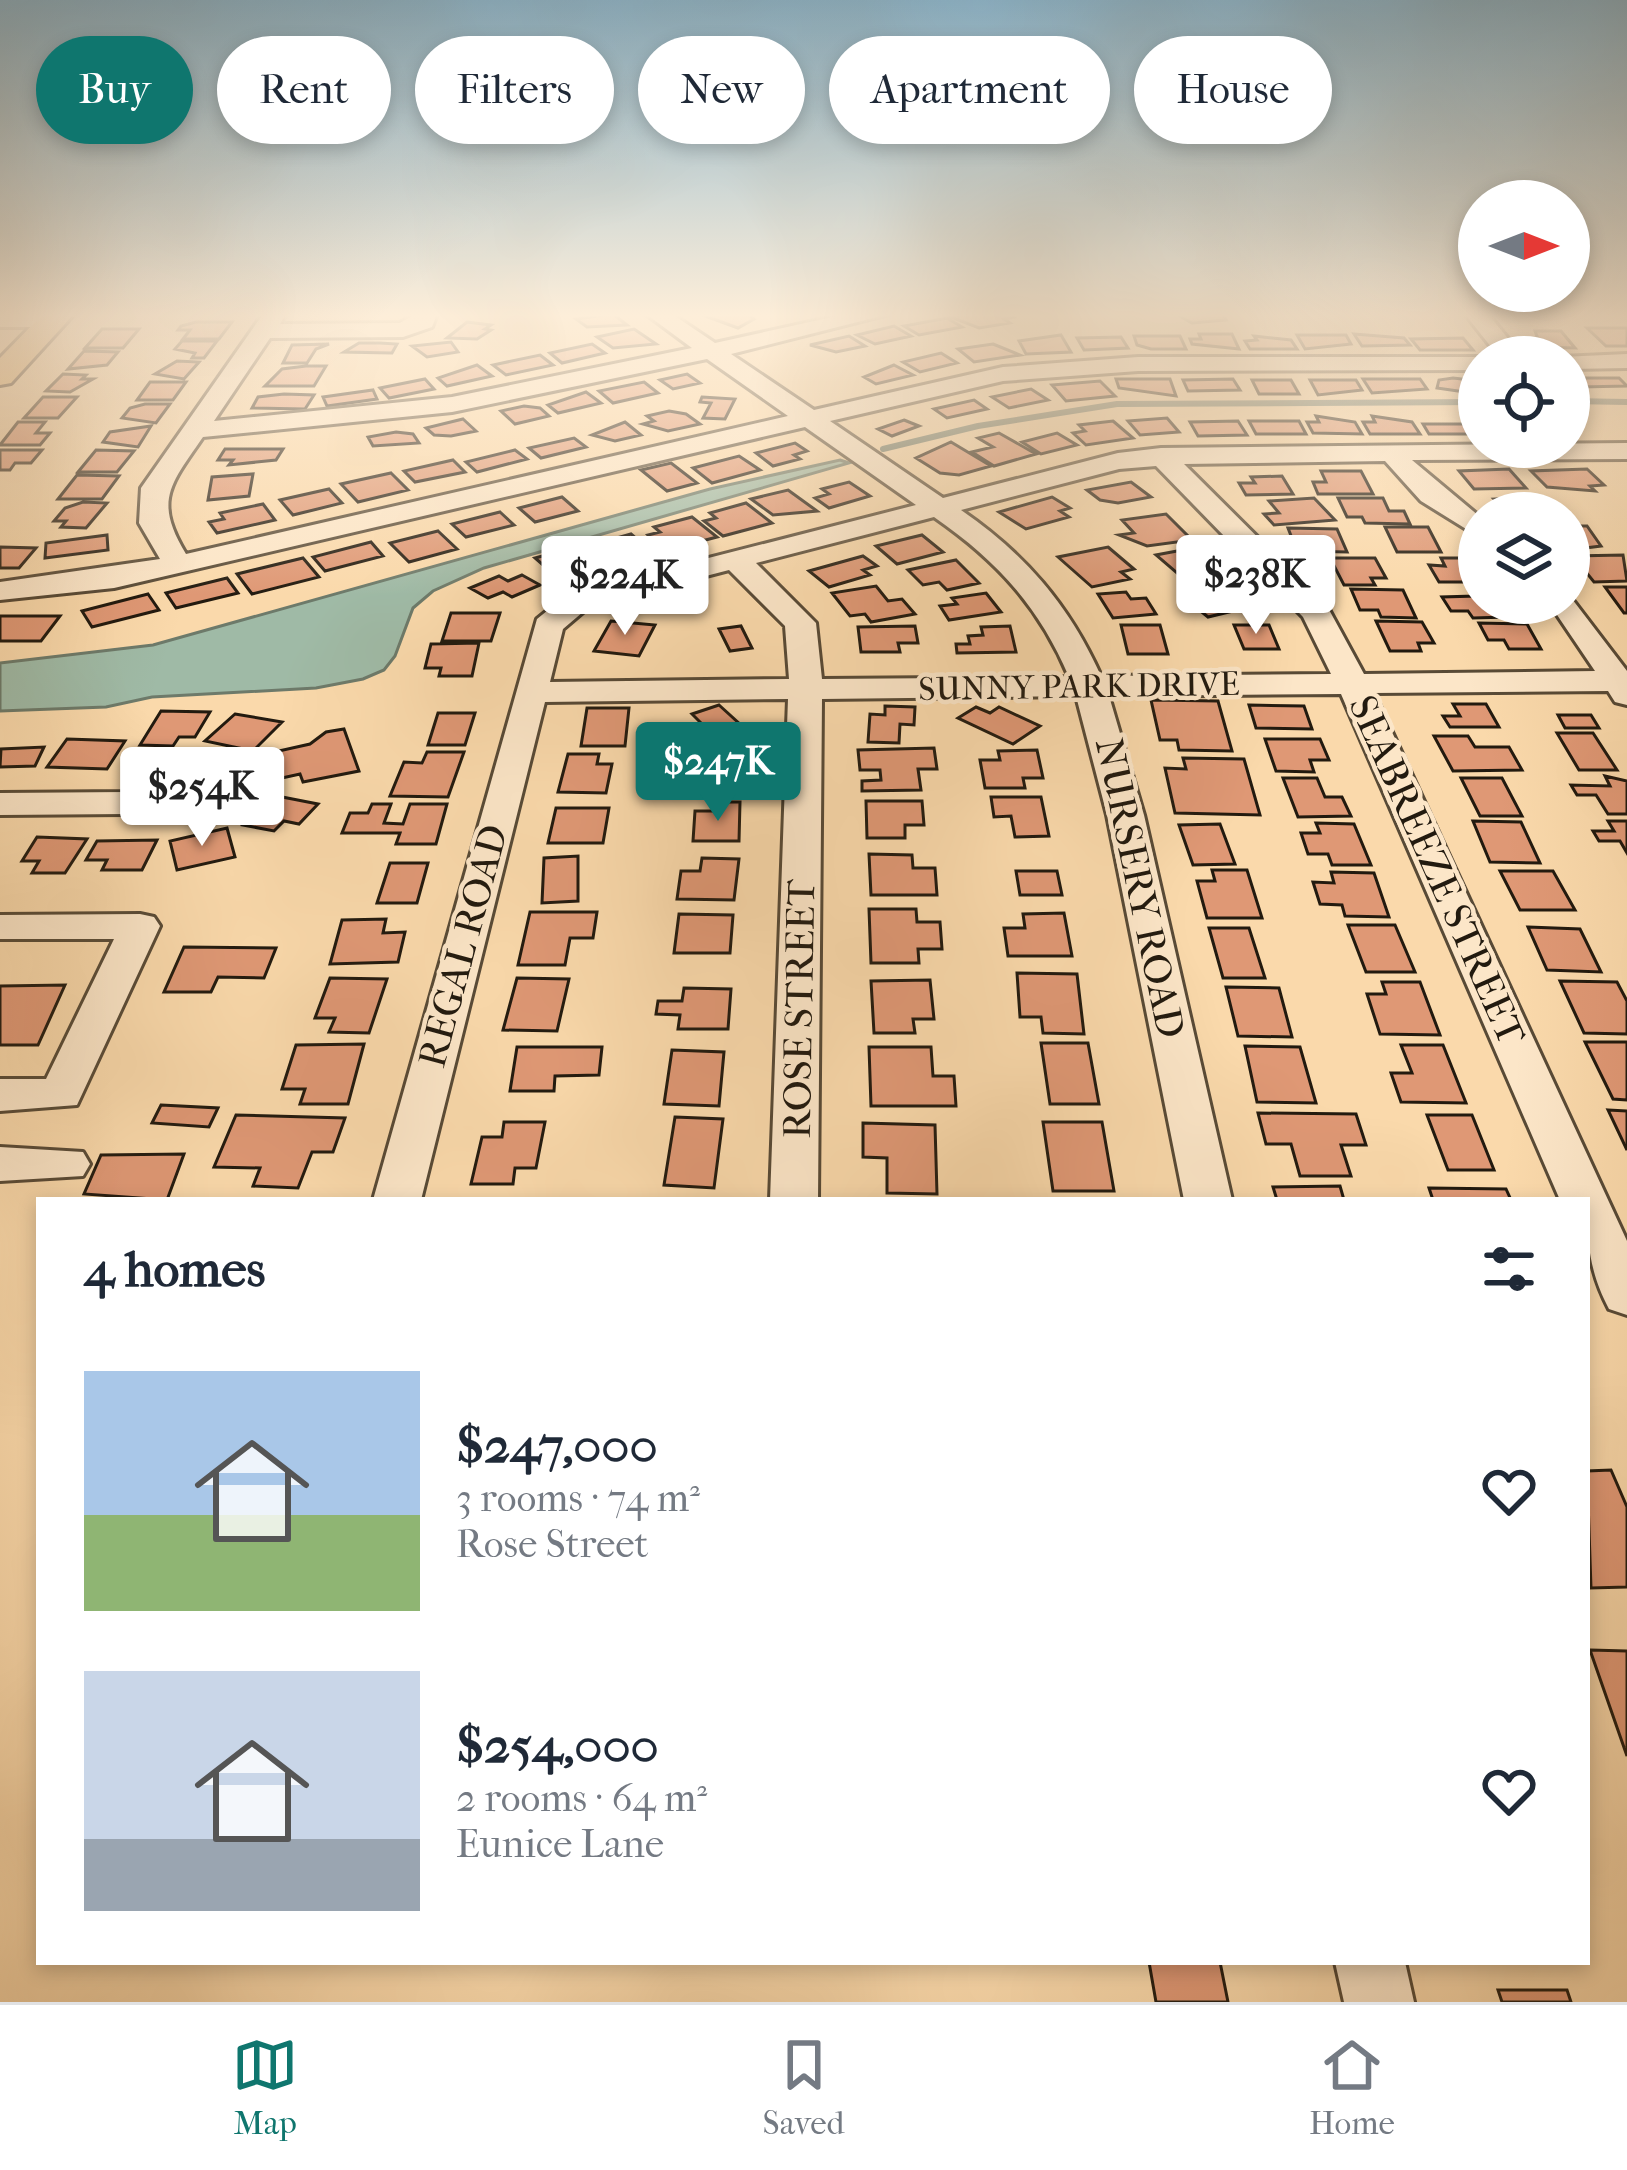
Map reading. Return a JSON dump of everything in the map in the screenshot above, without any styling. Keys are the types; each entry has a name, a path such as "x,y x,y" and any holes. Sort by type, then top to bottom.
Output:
{"street":[{"path":"178,565 154,523 152,502 165,469 209,407"},
{"path":"193,430 305,426 428,407"},
{"name":"NURSERY ROAD","path":"791,407 936,505 1033,581 1067,631 1091,685 1207,1197"},
{"path":"0,591 66,587 178,565 857,407"},
{"path":"1590,438 1619,456"},
{"path":"734,558 1077,468 1161,457 1392,452 1619,456"},
{"path":"1392,452 1408,476 1458,516"},
{"name":"SEABREEZE STREET","path":"1161,457 1316,613 1354,684 1583,1197"},
{"name":"ROSE STREET","path":"734,558 800,623 806,645 794,1197"},
{"name":"REGAL ROAD","path":"398,1197 548,626 559,611 579,600 734,558"},
{"path":"1579,624 1624,685"},
{"name":"SUNNY PARK DRIVE","path":"530,692 1624,685"},
{"path":"0,804 127,802 184,789"},
{"path":"0,927 140,926 62,1094 0,1094"},
{"path":"0,1164 67,1164"},
{"name":"SEABREEZE STREET","path":"1590,1212 1627,1295"},
{"path":"1371,1965 1378,2002"}],"shaded area":[{"path":"840,460 849,463 484,568 433,591 413,608 395,656 384,670 363,679 316,688 152,697 106,707 0,711 0,663 153,645 710,489"}],"building":[{"path":"34,407 68,407 58,418 24,418"},
{"path":"167,407 156,423 122,418 130,408"},
{"path":"535,407 549,416 515,424 501,411"},
{"path":"709,407 731,407 725,419 703,418"},
{"path":"985,407 987,409 947,418 934,409"},
{"path":"669,411 686,414 700,424 668,431 643,424 654,421 647,416"},
{"path":"1316,416 1355,422 1362,434 1313,433 1307,422 1319,422"},
{"path":"1372,416 1412,422 1420,434 1370,434 1363,422 1375,422"},
{"path":"1167,418 1179,432 1140,435 1128,421"},
{"path":"463,419 476,431 434,435 426,428"},
{"path":"904,420 919,426 892,436 878,429"},
{"path":"1113,421 1133,438 1086,445 1073,433 1085,431 1079,425"},
{"path":"1238,421 1247,435 1198,436 1190,422"},
{"path":"1249,421 1299,421 1306,434 1256,434"},
{"path":"18,422 45,422 36,433 50,433 40,445 0,445"},
{"path":"625,422 641,435 615,441 592,435"},
{"path":"1423,424 1458,424 1458,434 1429,434"},
{"path":"151,426 138,447 103,442 110,432"},
{"path":"999,433 1036,454 994,466 972,452 993,447 978,438"},
{"path":"1057,433 1077,445 1041,454 1022,442"},
{"path":"413,434 419,443 373,446 368,437"},
{"path":"574,438 586,447 541,458 529,448"},
{"path":"951,442 991,466 959,475 940,473 916,458"},
{"path":"795,443 807,451 794,455 800,459 773,466 756,453"},
{"path":"225,449 283,449 276,460 229,465 233,460 218,460"},
{"path":"0,450 42,450 31,463 0,470"},
{"path":"96,450 134,451 117,472 78,472"},
{"path":"515,450 527,459 477,472 466,462"},
{"path":"739,456 760,470 712,483 693,468"},
{"path":"453,460 465,472 415,482 404,471"},
{"path":"671,463 697,483 667,491 641,470"},
{"path":"1509,469 1526,488 1474,489 1459,471"},
{"path":"1587,469 1604,485 1590,486 1595,491 1547,487 1531,471"},
{"path":"1321,471 1361,471 1373,494 1318,494 1313,482 1326,482"},
{"path":"391,473 408,490 358,502 341,484"},
{"path":"253,474 249,496 208,500 212,477"},
{"path":"77,475 119,476 102,499 58,499"},
{"path":"1282,476 1293,494 1246,495 1239,483 1255,483 1251,477"},
{"path":"849,482 870,496 829,508 815,498 829,494 822,489"},
{"path":"1131,482 1151,497 1118,503 1100,500 1087,490"},
{"path":"329,489 342,503 293,515 280,500"},
{"path":"788,490 817,511 773,515 751,499"},
{"path":"562,497 578,511 535,522 519,508"},
{"path":"1052,497 1070,508 1060,511 1069,517 1026,529 999,512"},
{"path":"1314,498 1335,520 1274,525 1264,514 1279,513 1269,501"},
{"path":"1338,498 1383,498 1389,511 1404,511 1410,524 1365,523 1362,517 1347,517"},
{"path":"83,502 107,503 86,528 61,527 66,521 54,521 65,508"},
{"path":"746,503 772,523 723,536 704,521 716,518 710,513"},
{"path":"263,504 275,520 217,533 209,522 224,519 220,513"},
{"path":"500,512 514,525 466,537 452,524"},
{"path":"1166,514 1192,540 1147,546 1119,535 1134,533 1122,520"},
{"path":"692,517 717,537 679,547 673,542 660,546 648,535 660,532 654,527"},
{"path":"1385,527 1428,527 1441,552 1397,552"},
{"path":"1288,528 1337,529 1347,552 1297,551"},
{"path":"1590,530 1601,546 1590,547"},
{"path":"438,531 457,549 409,562 390,543"},
{"path":"631,534 646,547 606,558 592,545"},
{"path":"107,535 108,550 45,558 46,543"},
{"path":"922,535 943,552 897,564 876,546"},
{"path":"371,542 383,556 325,571 313,557"},
{"path":"0,547 36,548 19,568 0,568"},
{"path":"576,547 591,560 550,571 535,558"},
{"path":"1108,547 1134,569 1121,572 1130,579 1092,587 1058,557"},
{"path":"1198,547 1227,570 1184,579 1156,555"},
{"path":"1623,555 1627,581 1594,582 1590,556"},
{"path":"863,556 877,566 863,570 870,575 829,587 809,571"},
{"path":"303,558 319,577 252,594 237,574"},
{"path":"1330,558 1375,558 1386,578 1371,578 1375,585 1344,585"},
{"path":"1441,558 1458,558 1458,582 1439,582 1429,565 1445,566"},
{"path":"956,560 979,583 947,590 939,582 923,585 908,570"},
{"path":"522,575 540,585 512,597 503,592 488,598 470,588 499,576 508,581"},
{"path":"227,578 238,593 176,608 166,593"},
{"path":"1229,579 1262,604 1208,617 1192,604 1205,601 1189,588"},
{"path":"876,586 888,601 902,599 915,614 871,622 865,614 850,616 832,593"},
{"path":"1605,587 1627,587 1627,613 1624,613"},
{"path":"1351,589 1403,590 1416,618 1381,617 1378,610 1360,610"},
{"path":"1126,592 1131,599 1146,598 1156,614 1113,618 1098,594"},
{"path":"986,593 1001,612 949,620 940,606 957,604 952,598"},
{"path":"148,594 159,610 92,627 82,611"},
{"path":"1442,597 1458,597 1458,611 1451,611"},
{"path":"451,613 500,613 491,641 442,641"},
{"path":"0,616 60,616 41,641 0,641"},
{"path":"611,621 655,625 639,656 594,651"},
{"path":"1376,621 1422,622 1434,643 1418,643 1421,651 1390,651"},
{"path":"1480,624 1527,624 1541,649 1509,649 1504,640 1488,640"},
{"path":"1121,625 1160,625 1168,654 1128,654"},
{"path":"1234,625 1269,625 1279,649 1244,649"},
{"path":"741,626 752,648 730,651 719,629"},
{"path":"915,626 918,643 898,643 900,652 861,652 858,627"},
{"path":"1010,626 1016,652 957,653 956,644 970,644 968,636 983,635 981,627"},
{"path":"479,643 472,676 439,676 441,668 425,668 431,644"},
{"path":"1151,700 1218,701 1232,751 1179,750 1177,740 1160,740"},
{"path":"1453,704 1486,704 1499,727 1450,727 1443,716 1460,716"},
{"path":"719,705 754,737 727,746 718,738 704,742 687,726 700,722 692,714"},
{"path":"1249,705 1304,706 1312,729 1256,728"},
{"path":"885,706 915,707 914,725 900,724 899,743 868,742 870,714 885,715"},
{"path":"976,707 990,713 999,707 1040,726 1013,744 958,718"},
{"path":"587,708 629,708 625,746 581,746"},
{"path":"161,711 210,712 195,737 179,737 173,746 140,745"},
{"path":"438,713 475,713 465,745 428,745"},
{"path":"235,714 282,722 253,751 205,741"},
{"path":"1558,715 1591,715 1599,728 1565,728"},
{"path":"344,729 359,771 303,782 300,774 282,778 274,752 310,744 326,732"},
{"path":"1557,733 1593,733 1617,770 1579,770"},
{"path":"1434,736 1468,736 1475,747 1509,747 1522,770 1453,771"},
{"path":"67,739 125,741 107,769 47,767"},
{"path":"1265,739 1320,739 1329,760 1310,760 1314,772 1276,771"},
{"path":"44,747 35,766 0,767 1,749"},
{"path":"671,748 702,749 698,774 666,773"},
{"path":"934,748 937,769 918,769 921,790 862,791 862,781 881,780 880,770 860,770 858,750"},
{"path":"1037,750 1043,778 1023,778 1025,788 985,788 980,760 1000,760 998,751"},
{"path":"427,752 464,752 448,797 390,796 404,762 422,763"},
{"path":"568,754 599,754 597,764 612,764 606,793 558,792"},
{"path":"1183,758 1244,759 1260,815 1175,813 1165,768 1186,769"},
{"path":"1605,776 1627,781 1627,814 1608,814 1596,795 1577,795 1571,785 1610,786"},
{"path":"1283,778 1317,778 1325,797 1342,797 1351,816 1298,817"},
{"path":"1461,778 1502,778 1522,816 1480,816"},
{"path":"272,795 318,804 299,824 284,821 274,831 243,825"},
{"path":"991,797 1041,797 1049,836 1015,837 1011,816 994,817"},
{"path":"866,801 922,801 924,825 905,825 905,838 867,838"},
{"path":"718,802 740,802 739,841 693,841 695,811 718,811"},
{"path":"372,804 391,804 384,823 403,824 410,804 447,804 436,844 396,844 400,833 342,833 350,813 368,813"},
{"path":"556,808 609,808 603,843 548,843"},
{"path":"1473,821 1521,822 1540,863 1490,862"},
{"path":"1608,821 1627,821 1627,853 1620,841 1599,841 1593,831 1614,831"},
{"path":"1316,823 1354,824 1371,865 1332,865 1328,854 1308,854 1301,833 1320,833"},
{"path":"1220,824 1235,864 1193,865 1179,825"},
{"path":"227,828 235,857 177,870 170,841"},
{"path":"37,837 87,839 65,873 32,873 39,861 22,861"},
{"path":"157,840 142,870 102,870 107,860 86,860 97,841"},
{"path":"869,854 912,855 913,868 935,868 937,895 871,895"},
{"path":"578,856 578,901 542,903 544,858"},
{"path":"702,858 739,859 734,900 677,899 681,871 700,871"},
{"path":"390,863 428,863 417,903 377,903"},
{"path":"1212,870 1247,870 1262,918 1207,918 1197,881 1215,881"},
{"path":"1016,871 1057,871 1062,895 1020,895"},
{"path":"1500,871 1553,871 1575,910 1520,910"},
{"path":"1331,872 1374,873 1389,917 1345,916 1342,905 1320,904 1313,882 1334,883"},
{"path":"869,909 916,909 917,922 940,922 942,949 918,949 919,963 871,963"},
{"path":"530,912 597,912 593,938 570,938 565,965 518,965"},
{"path":"1064,913 1072,956 1008,956 1004,928 1025,928 1023,914"},
{"path":"679,914 733,915 730,953 674,953"},
{"path":"386,919 383,933 405,932 398,962 330,964 342,920"},
{"path":"1348,925 1395,925 1415,972 1366,972"},
{"path":"1528,927 1580,929 1601,972 1547,970"},
{"path":"1209,928 1249,928 1265,978 1223,978"},
{"path":"184,947 276,948 264,978 218,977 211,992 164,992"},
{"path":"1017,973 1077,974 1084,1034 1043,1033 1041,1017 1020,1017"},
{"path":"330,978 387,979 369,1033 329,1032 335,1018 315,1018"},
{"path":"517,978 569,979 557,1031 503,1030"},
{"path":"930,980 934,1019 913,1019 915,1033 874,1033 871,981"},
{"path":"1560,981 1617,982 1627,1001 1627,1034 1584,1033"},
{"path":"1382,982 1420,982 1440,1035 1380,1034 1367,994 1386,994"},
{"path":"65,985 38,1045 0,1045 0,986"},
{"path":"1226,987 1279,988 1292,1037 1238,1036"},
{"path":"684,988 731,989 728,1029 678,1029 680,1015 656,1014 658,1001 682,1001"},
{"path":"1585,1042 1627,1042 1627,1100 1613,1099"},
{"path":"1041,1043 1088,1043 1099,1104 1050,1104"},
{"path":"364,1044 348,1104 300,1104 305,1089 282,1089 296,1045"},
{"path":"1401,1045 1443,1045 1466,1103 1401,1102 1391,1073 1412,1073"},
{"path":"1245,1046 1300,1047 1316,1103 1257,1102"},
{"path":"517,1047 602,1047 599,1075 555,1076 554,1091 510,1091"},
{"path":"869,1047 931,1047 933,1076 954,1076 956,1106 871,1106"},
{"path":"672,1050 724,1052 719,1106 664,1104"},
{"path":"161,1105 218,1108 209,1127 152,1123"},
{"path":"1608,1110 1627,1111 1627,1150"},
{"path":"1258,1113 1356,1114 1366,1145 1341,1145 1351,1176 1300,1176 1291,1144 1266,1144"},
{"path":"236,1115 345,1118 333,1152 312,1152 298,1188 253,1186 260,1168 214,1167"},
{"path":"1427,1115 1472,1115 1494,1170 1448,1170"},
{"path":"675,1117 723,1119 714,1188 664,1185"},
{"path":"504,1122 545,1122 536,1168 515,1168 513,1184 471,1184 482,1137 502,1137"},
{"path":"1043,1122 1102,1122 1114,1191 1053,1191"},
{"path":"863,1123 935,1125 937,1194 887,1193 887,1158 863,1157"},
{"path":"184,1154 168,1197 84,1194 101,1155"},
{"path":"1340,1186 1343,1197 1276,1197 1273,1187"},
{"path":"1429,1188 1506,1189 1510,1197 1432,1197"},
{"path":"1611,1470 1627,1507 1627,1587 1591,1588 1590,1471"},
{"path":"1590,1650 1627,1651 1627,1756"},
{"path":"1150,1965 1221,1965 1228,2002 1156,2002"},
{"path":"1498,1990 1567,1990 1571,2002 1502,2002"}],"waterway":[{"path":"883,449 978,426 1095,407"}]}
